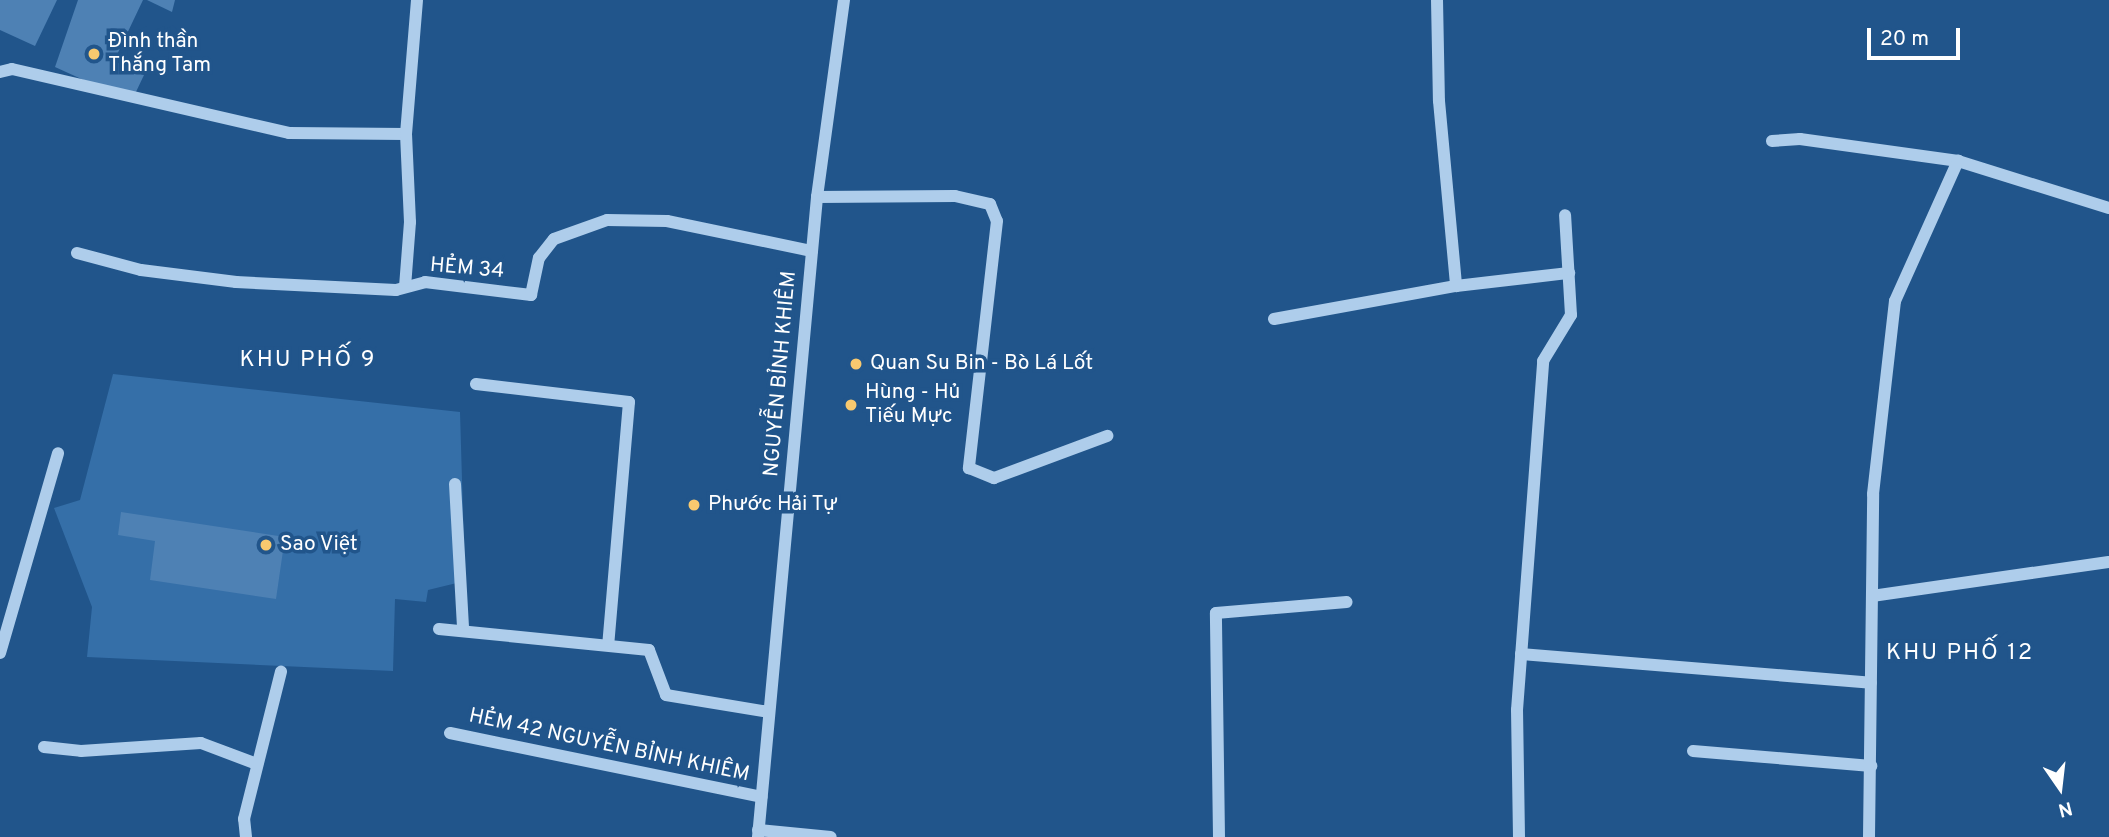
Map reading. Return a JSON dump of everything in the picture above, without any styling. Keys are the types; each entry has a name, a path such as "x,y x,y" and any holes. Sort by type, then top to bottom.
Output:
{"street":[{"path":"405,287 410,222 406,134 417,0"},
{"name":"NGUYỄN BỈNH KHIÊM","path":"758,834 817,197 844,0"},
{"path":"1437,0 1439,101 1455,286"},
{"path":"0,72 12,69 289,133 406,134"},
{"path":"1772,141 1800,139 1958,161 2109,208"},
{"path":"1869,837 1873,494 1895,301 1958,161"},
{"path":"817,197 955,196 990,204 997,221 970,468 994,478 1107,436"},
{"path":"1519,837 1521,654 1543,361 1571,316 1565,215"},
{"name":"HẺM 34","path":"77,253 141,270 236,282 405,287 425,282 531,295 539,258 554,239 607,220 667,221 812,251"},
{"path":"1274,319 1455,286 1569,273"},
{"path":"475,384 629,402 608,645"},
{"path":"0,653 58,453"},
{"path":"456,484 463,629"},
{"path":"1872,596 2109,562"},
{"path":"1219,837 1216,612 1347,602"},
{"path":"439,629 463,629 649,650 666,695 769,712"},
{"path":"1521,654 1871,683"},
{"path":"246,837 244,819 281,672"},
{"name":"HẺM 42 NGUYỄN BỈNH KHIÊM","path":"450,733 761,797"},
{"path":"44,747 81,751 201,743 257,764"},
{"path":"1693,751 1871,766"},
{"path":"758,834 831,837"}],"shaded area":[{"name":"Sao Việt","path":"113,374 460,412 465,581 428,590 426,602 395,599 393,671 87,657 92,607 54,508 80,500"}],"building":[{"path":"0,0 57,0 35,46 0,30"},
{"path":"78,0 143,0 114,61 144,75 135,94 88,82 55,67"},
{"path":"147,0 175,0 172,12"},
{"name":"Sao Việt","path":"121,512 285,537 276,599 150,580 155,541 118,535"}],"place":[{"name":"Đình thần Thắng Tam","path":"94,54"},
{"name":"Quan Su Bin - Bò Lá Lốt","path":"856,364"},
{"name":"Hùng - Hủ Tiếu Mực","path":"851,405"},
{"name":"Phước Hải Tự","path":"694,505"},
{"name":"Sao Việt","path":"266,545"}],"district":[{"name":"KHU PHỐ 9","path":"308,361"},
{"name":"KHU PHỐ 12","path":"1960,654"}]}
